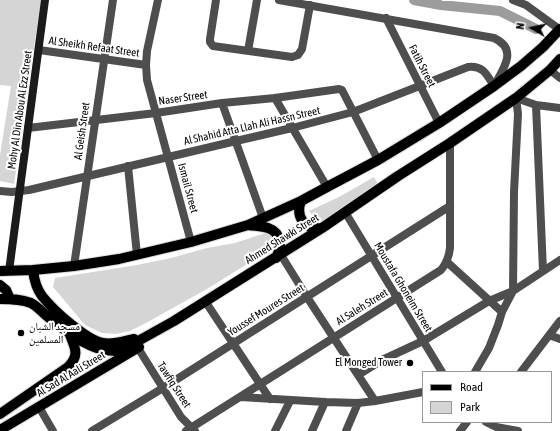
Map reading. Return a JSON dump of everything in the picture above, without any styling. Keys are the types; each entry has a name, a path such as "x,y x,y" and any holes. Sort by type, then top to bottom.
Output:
{"main road":[{"name":"Mohy Al Din Abou Al Ezz Street","path":"4,271 20,192 45,0"},
{"name":"Ahmed Shawki Street","path":"4,271 74,266 119,259 191,242 263,218 301,201 378,160 439,123 521,66 560,29"},
{"name":"Ahmed Shawki Street","path":"5,299 25,301 32,304 70,334 96,348 113,351 122,350 174,321 279,256 450,143 516,98 550,70 560,59"},
{"path":"301,201 299,210 302,219 312,228 322,228"},
{"path":"248,224 268,228 276,233 280,242 279,256"},
{"path":"33,270 35,281 42,296 63,317 92,339 104,344 111,344 151,334"},
{"path":"0,285 6,290 5,299"},
{"name":"Al Sad Al Aali Street","path":"0,414 73,362 76,356 76,350 70,334"},
{"name":"Al Sad Al Aali Street","path":"0,430 138,348 151,334"},
{"path":"9,409 14,421"}],"street":[{"name":"Al Geish Street","path":"74,266 113,0"},
{"name":"Ismail Street","path":"158,0 147,51 147,80 191,242"},
{"path":"216,0 210,39 211,45 215,47 292,57 298,55 302,49 310,5"},
{"path":"248,51 257,0"},
{"path":"279,0 494,38 503,44 508,53 506,64 494,86"},
{"path":"513,0 526,5 560,29"},
{"name":"Fatih Street","path":"386,18 439,123"},
{"name":"Al Sheikh Refaat Street","path":"39,50 146,65"},
{"name":"Al Shahid Atta Llah Ali Hassn Street","path":"0,191 20,192 39,188 236,140 292,128 353,112 468,67 473,66 481,69 494,86"},
{"path":"550,70 560,78"},
{"name":"Naser Street","path":"28,128 341,89 353,112"},
{"path":"275,98 327,187"},
{"path":"477,371 489,348 502,312 513,291 514,192 518,114 516,98 536,105 560,108"},
{"path":"222,104 263,218"},
{"path":"536,105 544,271"},
{"path":"353,112 378,160"},
{"path":"450,143 450,248 447,262 502,312"},
{"path":"128,166 137,255"},
{"name":"Youssef Moures Street","path":"92,431 163,388 450,206"},
{"name":"Moustafa Ghoneim Street","path":"346,212 441,371"},
{"path":"279,256 375,401"},
{"path":"358,374 382,360 423,341 489,301 513,291 560,260"},
{"name":"Al Saleh Street","path":"191,430 260,384 441,270 447,262"},
{"path":"205,301 270,399"},
{"path":"522,371 560,321"},
{"path":"549,335 560,339"},
{"name":"Tawfiq Street","path":"138,348 191,430"},
{"path":"240,397 358,403 422,392"},
{"path":"275,431 290,400"},
{"path":"312,431 325,402"},
{"path":"346,431 358,403"},
{"path":"39,407 53,431"},
{"path":"460,431 466,423"},
{"path":"488,423 496,427 518,431"}],"green space":[{"path":"0,0 41,0 14,184 0,181 0,155 11,86 0,85"},
{"path":"374,177 379,186 318,223 309,211 339,197"},
{"path":"268,232 276,246 207,289 130,331 116,334 102,333 85,325 53,287 55,278 171,258 207,248 235,243"}],"waterway":[{"path":"414,0 441,5 500,11 536,29"}],"place":[{"name":"مسجد الشبان المسلمين","path":"21,333"},
{"name":"El Monged Tower","path":"410,363"}]}
